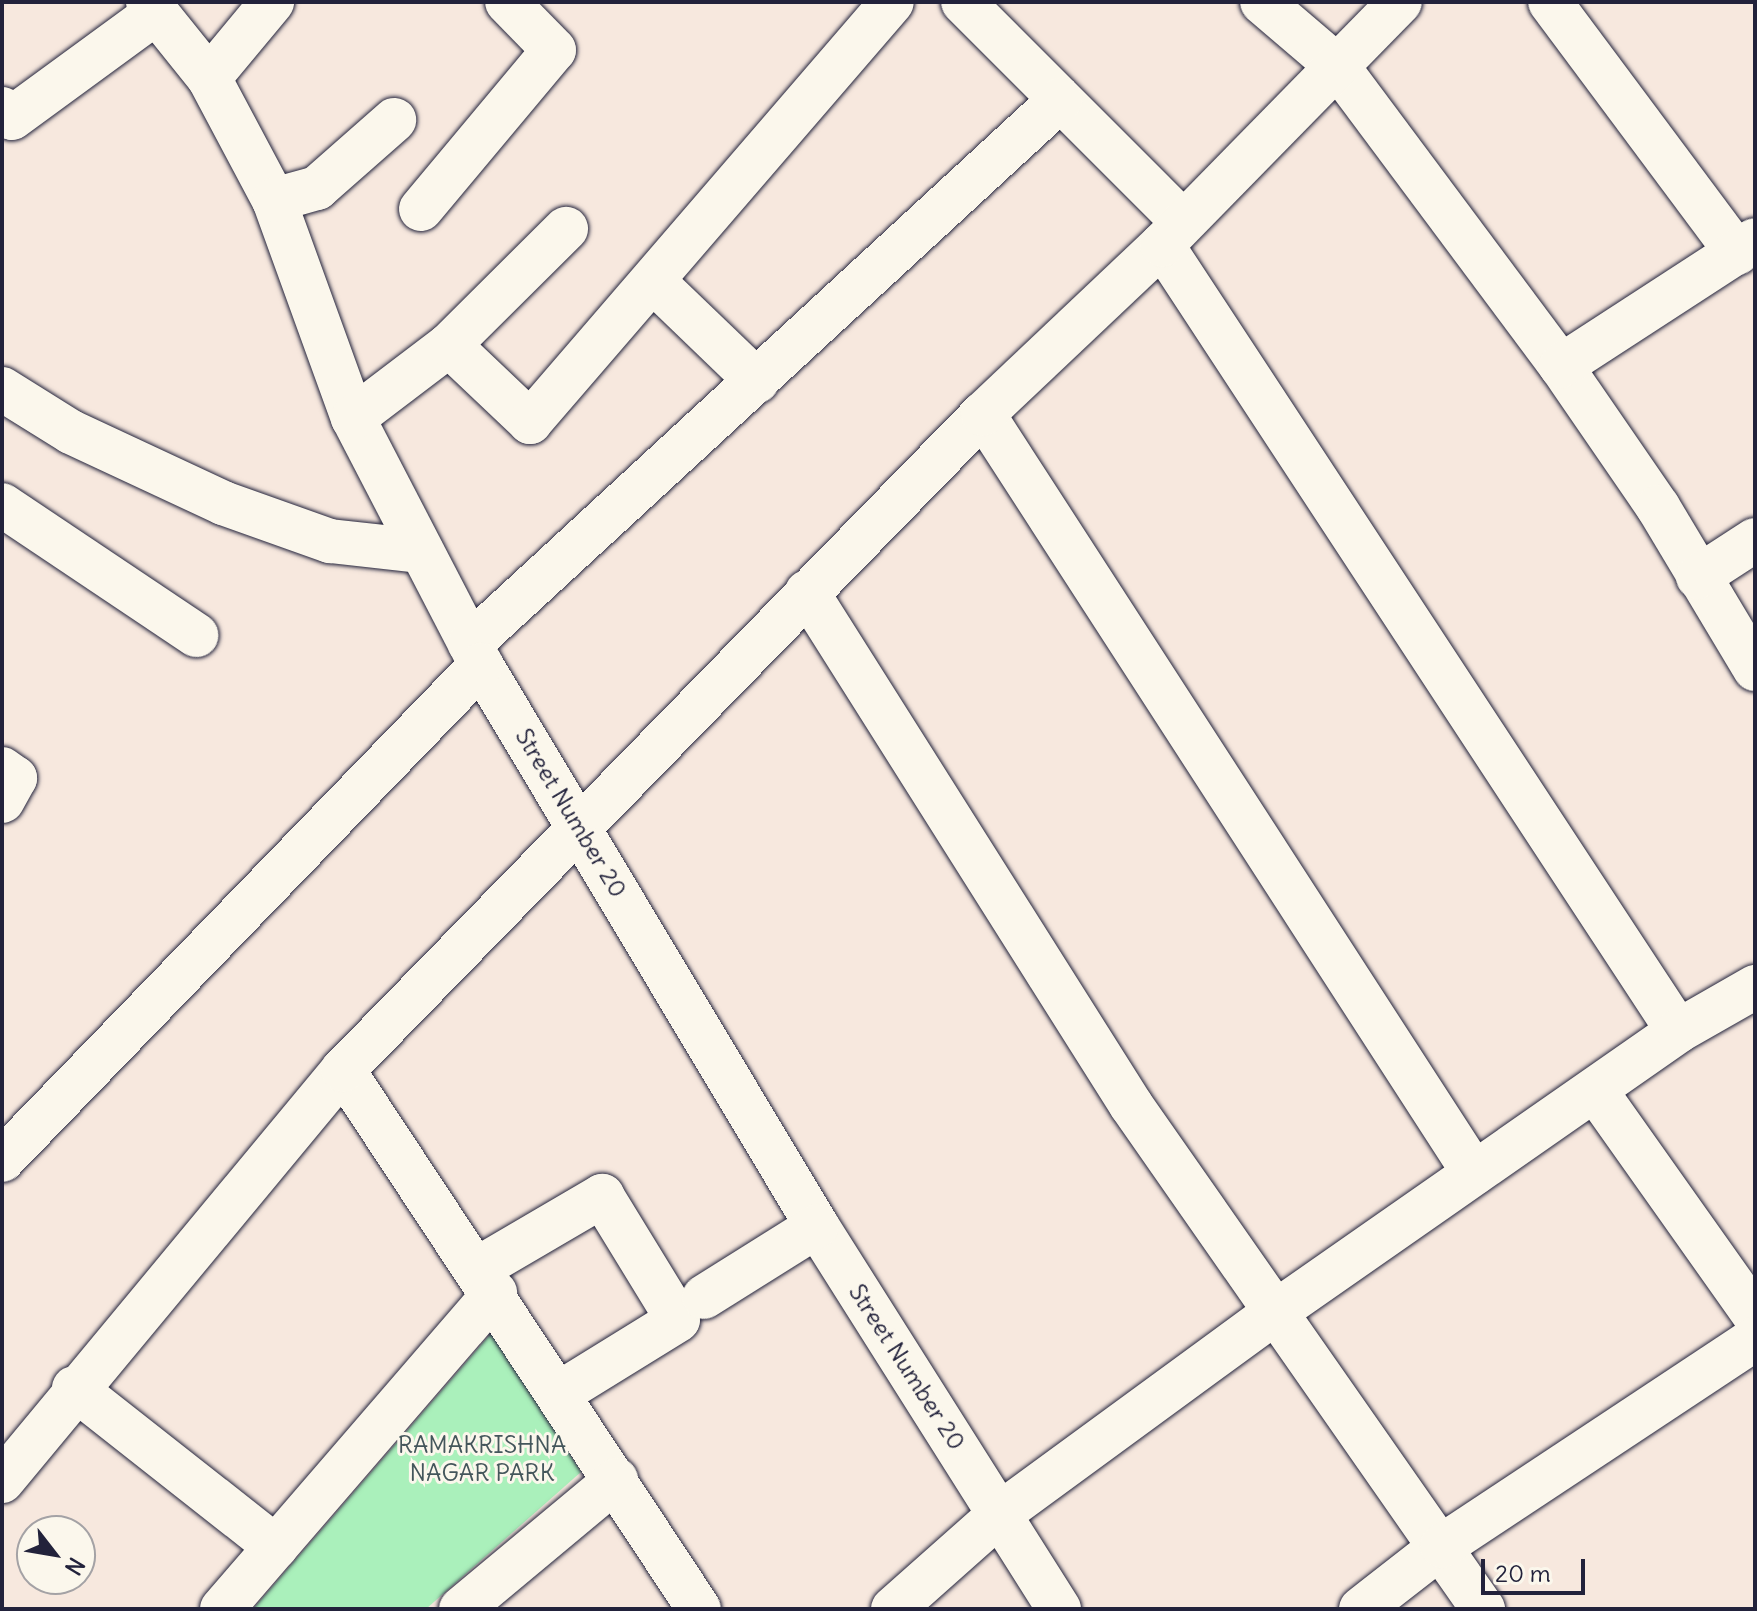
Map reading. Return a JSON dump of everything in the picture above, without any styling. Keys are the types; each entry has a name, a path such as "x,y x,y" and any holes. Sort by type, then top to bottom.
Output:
{"street":[{"path":"209,78 272,2"},
{"path":"421,209 554,50 507,2"},
{"path":"449,345 530,422 654,282 892,2"},
{"path":"1262,2 1338,67 1561,366 1658,507 1755,669"},
{"path":"2,1481 74,1388 343,1070 983,414 1172,234 1400,2"},
{"path":"1550,2 1746,246 1561,366"},
{"path":"2,109 12,118 153,7"},
{"name":"Street Number 20","path":"153,7 209,78 274,200 353,418 475,655 817,1226 1059,1609"},
{"path":"979,8 1172,234 1678,1031"},
{"path":"2,1160 475,655 757,381 1060,100"},
{"path":"274,200 317,188 394,120"},
{"path":"353,418 449,345 566,229"},
{"path":"654,282 757,381"},
{"path":"2,389 71,432 223,503 330,541 421,551"},
{"path":"983,414 1474,1173"},
{"path":"2,505 196,635"},
{"path":"1698,577 1755,540"},
{"path":"807,592 1131,1105 1274,1313 1442,1546 1483,1609"},
{"path":"2,769 15,778 2,801"},
{"path":"893,1609 1001,1513 1274,1313 1678,1031 1755,987"},
{"path":"343,1070 487,1280 699,1609"},
{"path":"1595,1090 1755,1316"},
{"path":"222,1609 276,1547 487,1280 602,1196 678,1320 560,1393"},
{"path":"704,1297 817,1226"},
{"path":"1361,1609 1442,1546 1755,1339"},
{"path":"74,1388 276,1547"},
{"path":"461,1609 616,1480"}],"green space":[{"name":"RAMAKRISHNA NAGAR PARK","path":"493,1331 581,1472 426,1609 253,1609"}]}
